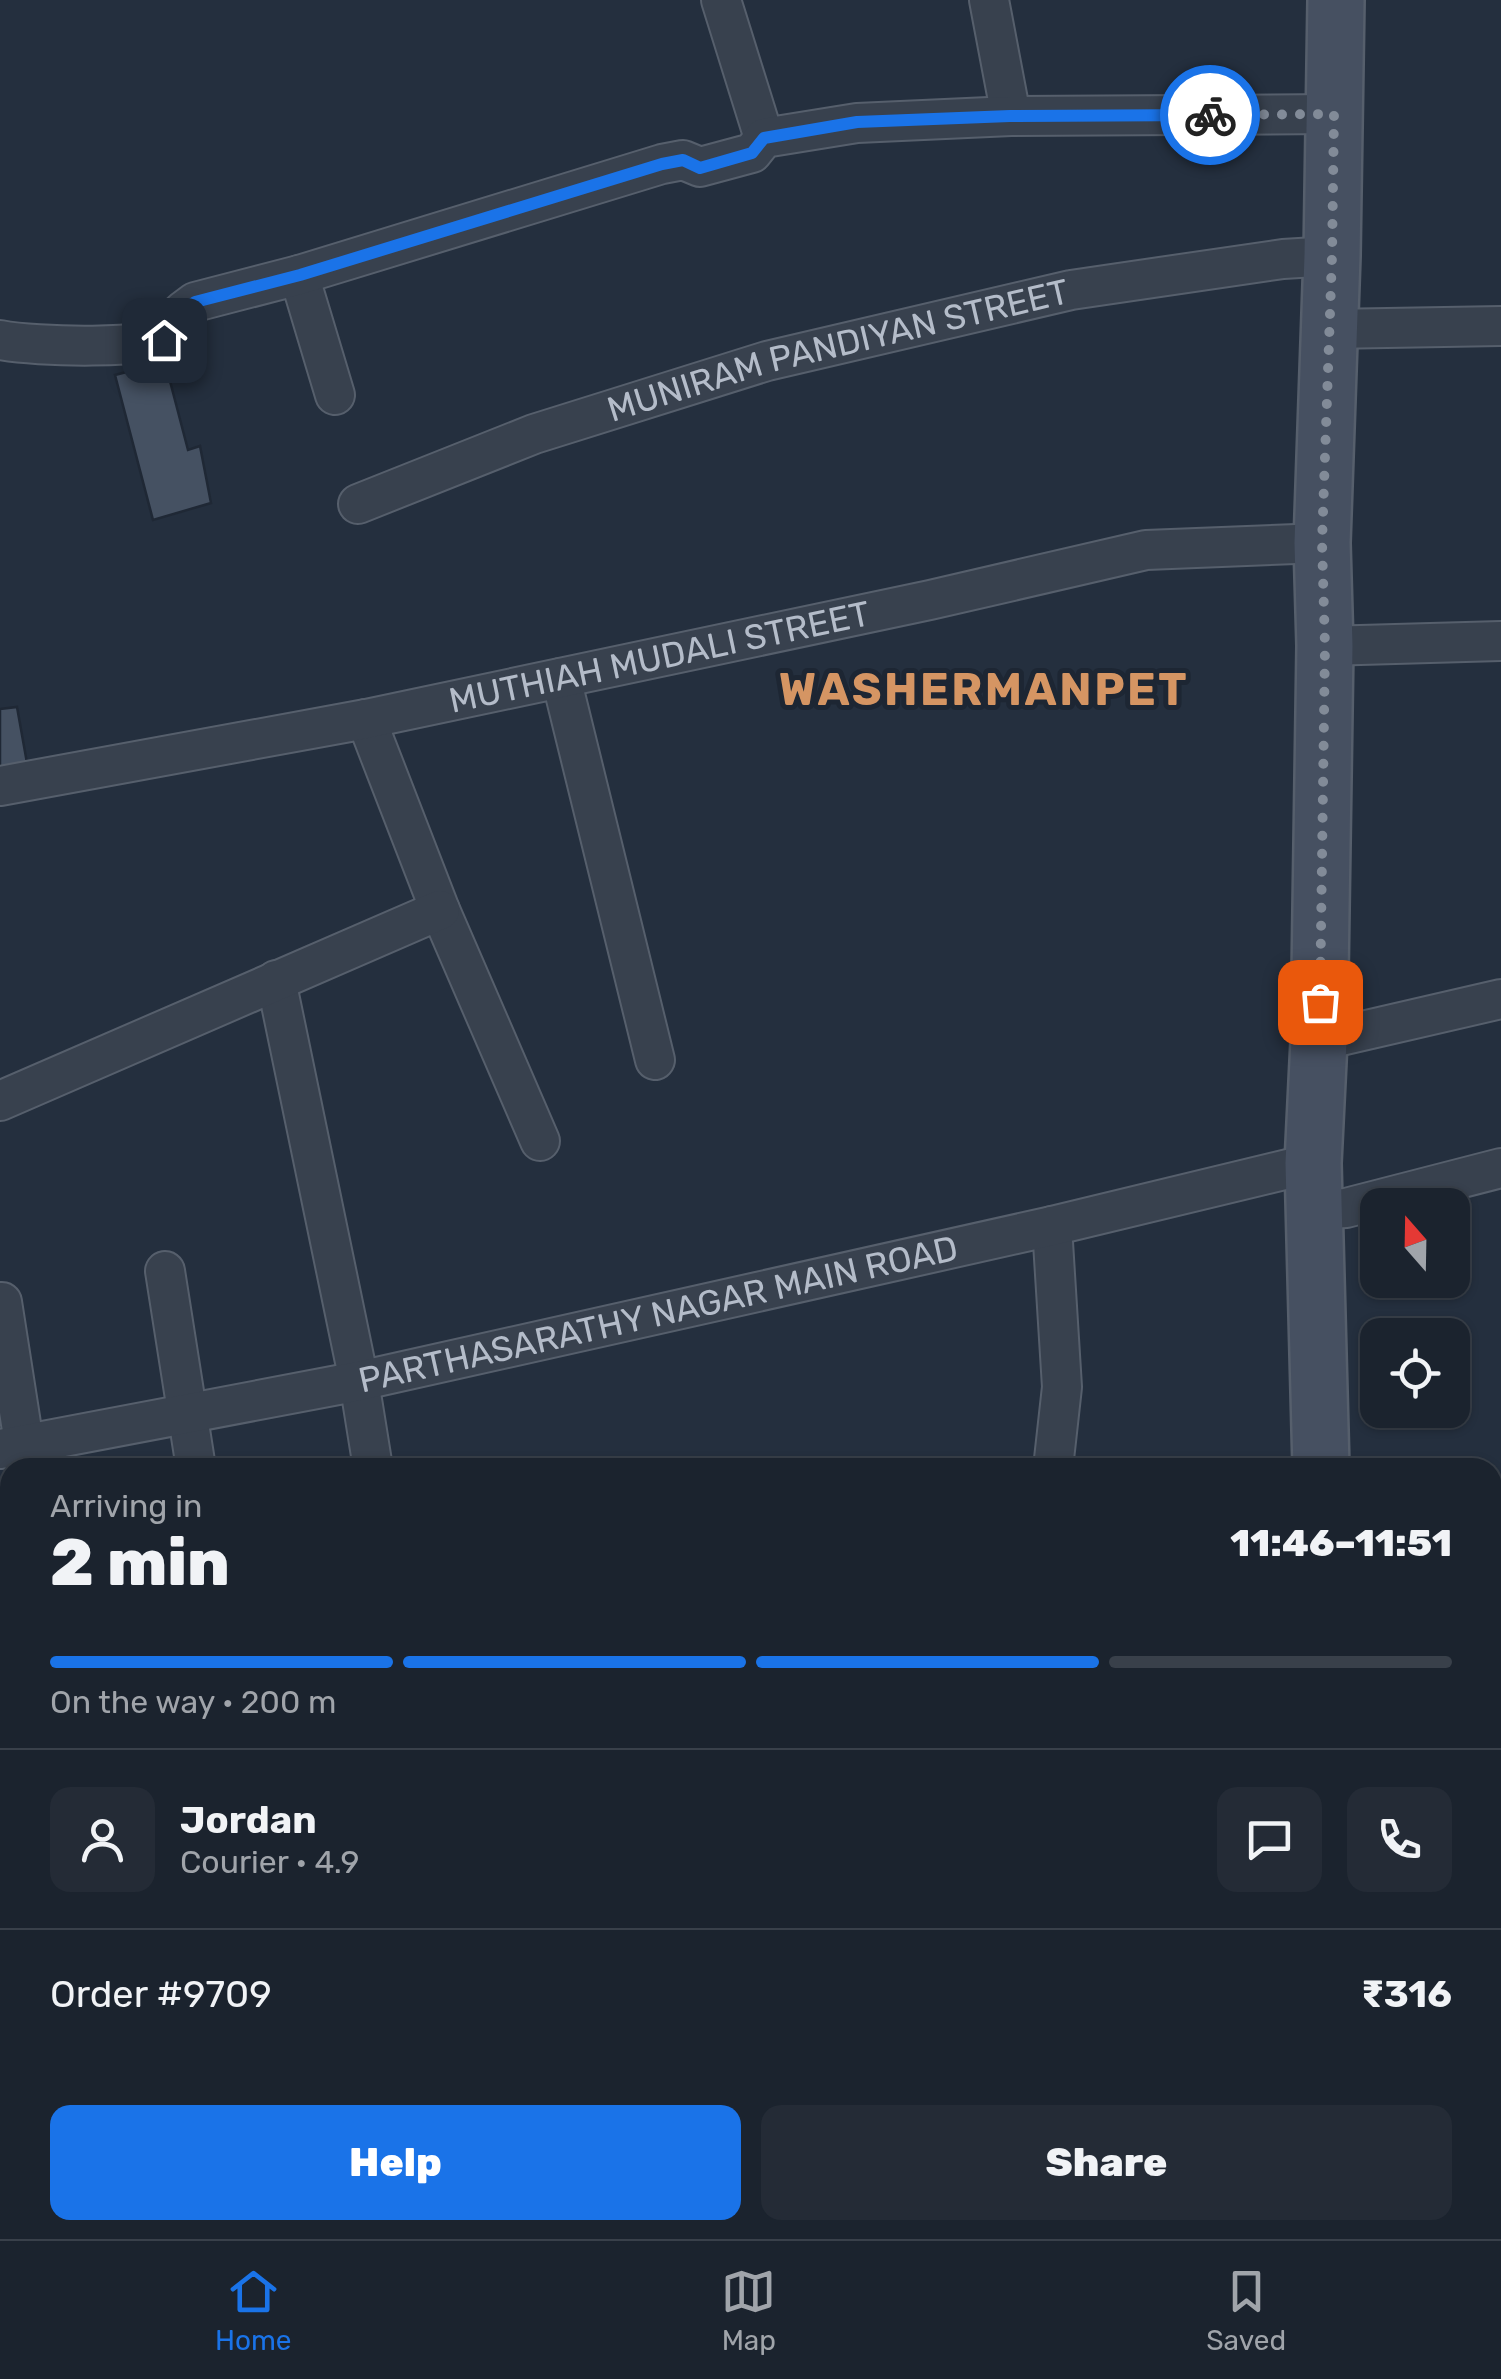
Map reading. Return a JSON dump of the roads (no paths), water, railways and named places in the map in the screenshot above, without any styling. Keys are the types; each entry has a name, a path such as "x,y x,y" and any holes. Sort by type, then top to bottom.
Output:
{"main road":[{"path":"1322,1458 1313,1186 1325,646 1322,542 1336,0"}],"street":[{"path":"721,0 764,138"},
{"path":"989,0 1010,116"},
{"path":"0,340 108,344 172,340 185,327 183,311 195,302 300,275 662,164 683,160 700,168 752,153 764,138 857,122 1010,116 1334,114"},
{"name":"MUNIRAM PANDIYAN STREET","path":"358,504 534,434 767,361 1070,290 1283,259 1332,256"},
{"path":"300,275 336,394"},
{"path":"1330,329 1501,326"},
{"name":"MUTHIAH MUDALI STREET","path":"0,786 366,719 1146,550 1322,542"},
{"path":"1325,646 1501,641"},
{"path":"561,678 655,1060"},
{"path":"366,719 440,910 540,1141"},
{"path":"0,1101 440,910"},
{"path":"276,980 371,1458"},
{"path":"1319,1041 1501,998"},
{"name":"PARTHASARATHY NAGAR MAIN ROAD","path":"12,1446 359,1381 1052,1226 1313,1186 1346,1208 1501,1168"},
{"path":"1052,1226 1062,1387 1055,1458"},
{"path":"165,1271 195,1458"},
{"path":"2,1302 12,1446"}],"district":[{"name":"WASHERMANPET","path":"984,689"}]}
